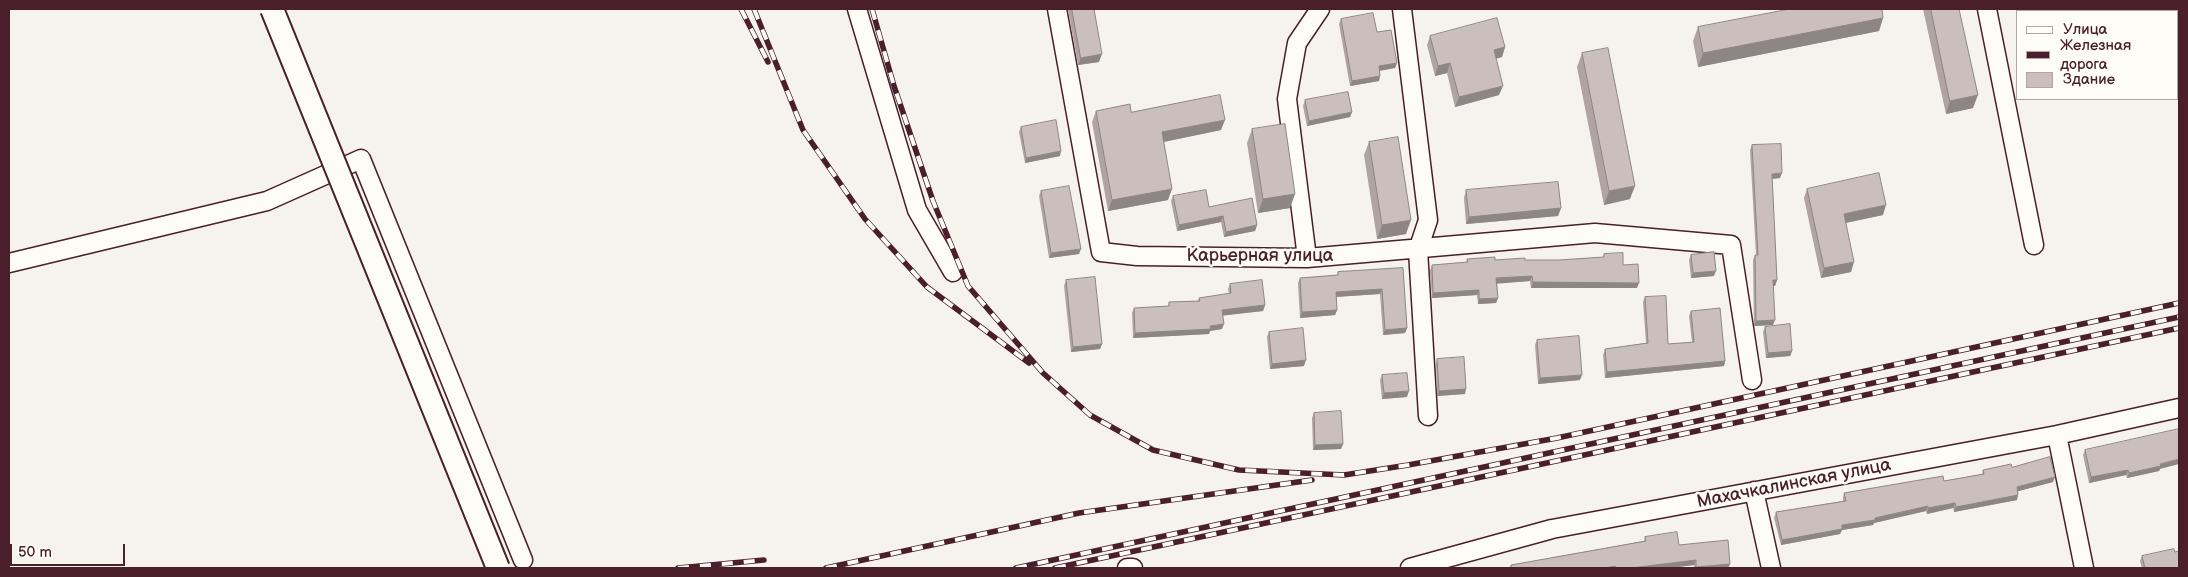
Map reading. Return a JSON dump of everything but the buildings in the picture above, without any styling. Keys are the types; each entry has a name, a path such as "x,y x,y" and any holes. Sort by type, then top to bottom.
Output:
{"main road":[{"path":"272,9 498,568"}],"street":[{"path":"857,9 917,210 953,272"},
{"name":"Карьерная улица","path":"1057,9 1101,252 1136,256 1307,258 1418,250 1595,233 1731,245 1752,380"},
{"path":"1307,258 1288,99 1297,43 1320,9"},
{"path":"1402,9 1428,220 1418,250 1428,416"},
{"path":"1987,9 2034,245"},
{"path":"9,263 267,201 361,159 523,560"},
{"name":"Махачкалинская улица","path":"1410,568 1552,529 2057,435 2179,408"},
{"path":"2057,435 2084,568"},
{"path":"1754,491 1771,568"},
{"path":"1127,568 1133,568"}],"railway":[{"path":"741,9 768,62"},
{"path":"754,9 803,130 865,219 927,287 1029,363"},
{"path":"872,9 894,86 933,201 968,286 1043,373 1090,415 1153,450 1239,470 1344,475 1408,465 1557,438 2179,303"},
{"path":"1016,568 2179,317"},
{"path":"1055,568 2179,328"},
{"path":"826,568 1079,513 1312,480"},
{"path":"678,568 764,560"}]}
